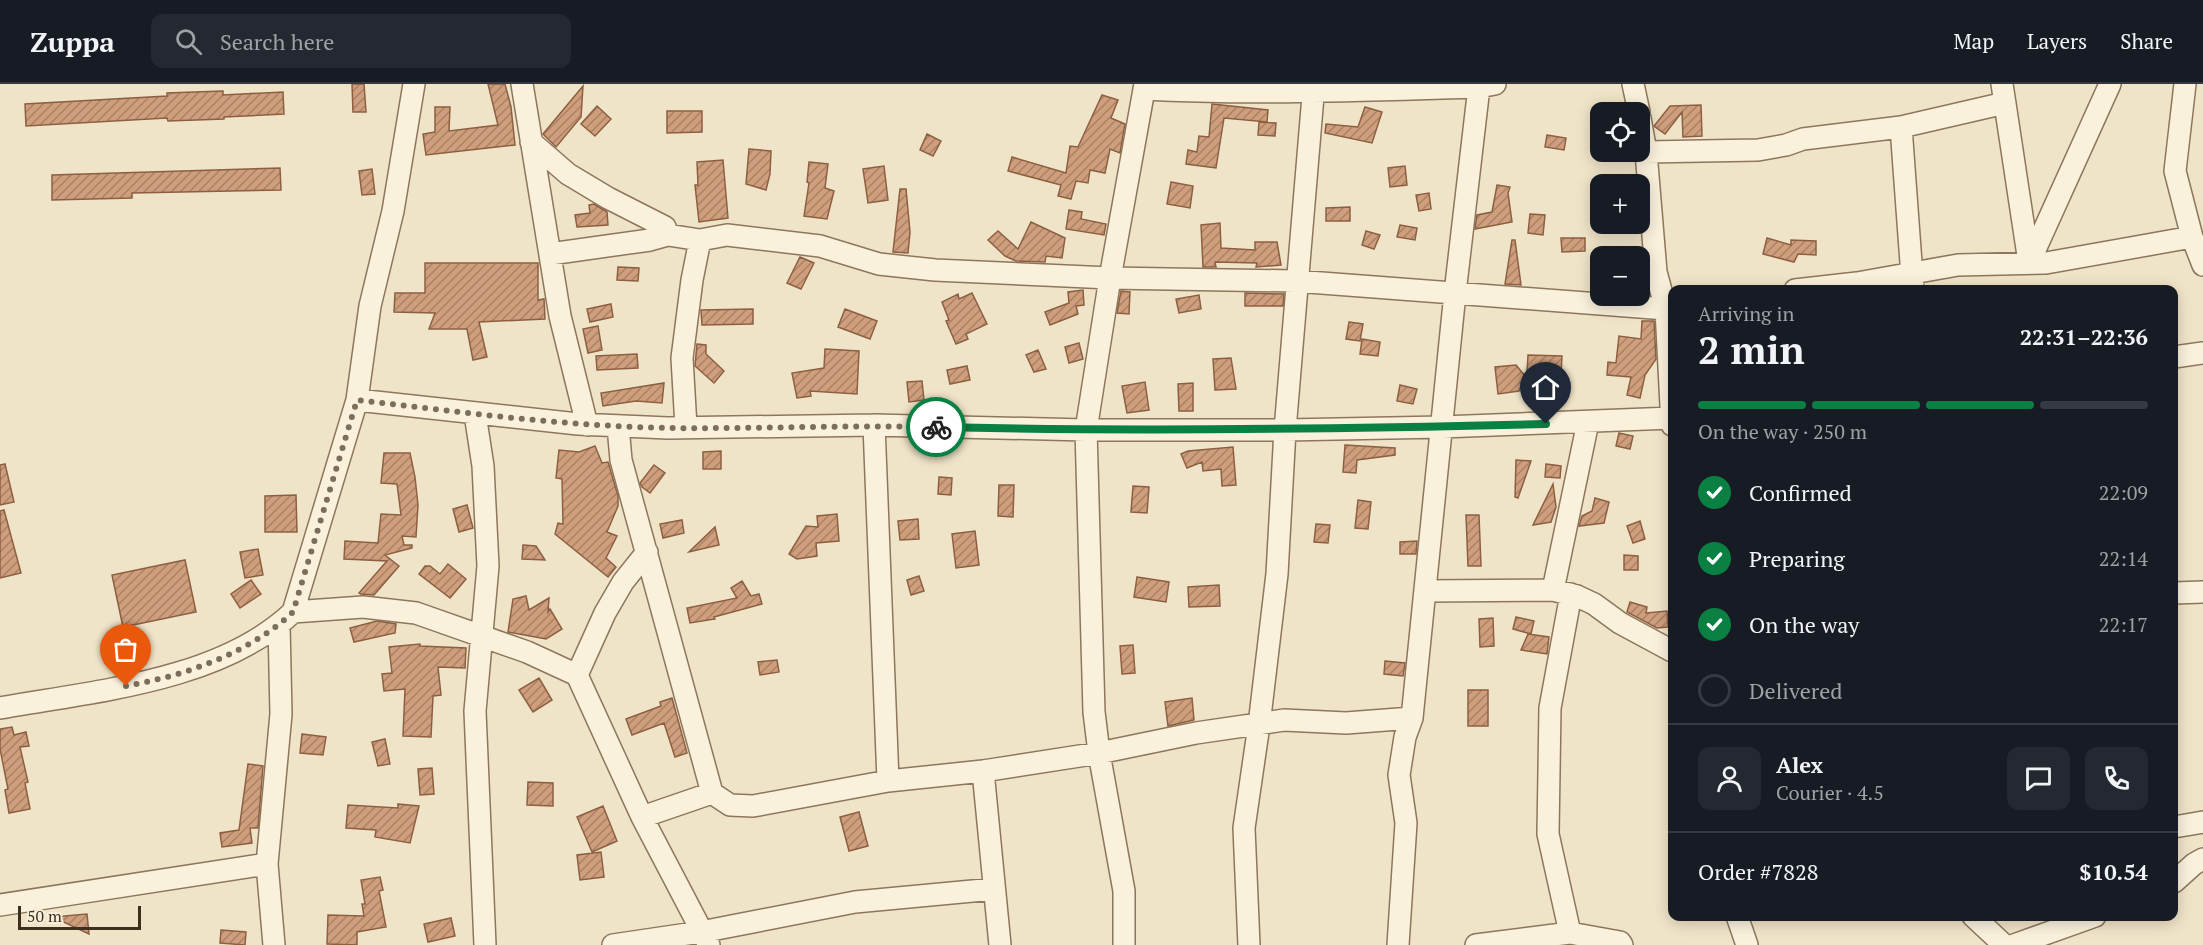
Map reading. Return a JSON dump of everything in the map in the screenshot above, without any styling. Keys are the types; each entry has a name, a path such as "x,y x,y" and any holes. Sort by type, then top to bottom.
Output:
{"street":[{"path":"274,945 267,864 281,714 286,618 357,400 370,306 393,212 414,84"},
{"path":"522,84 560,316 587,425"},
{"path":"1633,84 1637,102"},
{"path":"2029,263 2110,84"},
{"path":"2185,84 2175,171 2203,265"},
{"path":"1124,945 1124,891 1099,753 1094,712 1086,430 1110,278 1145,86 1214,92 1487,85 1455,293 1412,718 1405,738 1399,775 1406,823 1398,945"},
{"path":"1249,945 1244,828 1277,574 1285,430 1314,88"},
{"path":"1650,152 1758,150 1803,139 1901,128 2003,93 2029,263"},
{"path":"1901,128 1913,282"},
{"path":"531,142 568,174 608,198 665,227 668,235"},
{"path":"1647,162 1656,272 1668,305"},
{"path":"550,254 650,240 668,235 700,240 726,235 820,246 879,264 935,270 1110,278 1297,281 1668,308"},
{"path":"1839,285 1913,282 1958,265 2046,263 2193,237"},
{"path":"686,428 682,358 692,280 700,240"},
{"path":"2178,356 2203,353"},
{"path":"357,400 587,425 686,428 874,425 1086,430 1285,430 1668,421"},
{"path":"475,414 483,466 488,566 476,711 485,945"},
{"path":"1570,933 1548,834 1550,708 1562,592 1587,422"},
{"path":"874,425 888,781"},
{"path":"618,426 621,460 712,793 730,806 753,806 888,781 983,771 1099,753 1196,733 1284,720 1346,723 1412,718"},
{"path":"576,675 604,613 623,582 647,552"},
{"path":"1425,591 1562,592 1594,604 1620,623 1668,649"},
{"path":"2178,593 2203,592"},
{"path":"0,708 147,682 189,670 262,637 286,618 363,608 416,613 481,634 576,675 642,817 705,939"},
{"path":"983,771 1000,945"},
{"path":"642,817 712,793"},
{"path":"2178,826 2203,822"},
{"path":"2178,878 2203,859"},
{"path":"0,905 267,864"},
{"path":"613,945 705,939 855,902 994,889"},
{"path":"1739,921 1747,945"},
{"path":"1978,921 2004,945"},
{"path":"2014,945 2081,921"},
{"path":"1476,945 1570,933 1607,939 1620,942 1622,945"}],"building":[{"path":"352,84 364,84 366,112 353,112"},
{"path":"488,84 505,84 511,107 515,145 426,155 423,134 435,132 435,107 450,107 449,131 498,125"},
{"path":"583,86 581,117 556,147 543,134"},
{"path":"223,91 223,95 283,92 284,114 224,117 224,119 168,121 167,118 26,126 25,104"},
{"path":"1102,95 1118,100 1111,118 1125,124 1120,153 1110,149 1105,173 1090,170 1088,183 1076,181 1071,199 1058,196 1061,185 1008,171 1012,157 1066,173 1070,146 1078,147"},
{"path":"1212,104 1268,110 1267,122 1224,118 1216,168 1186,164 1188,150 1197,152 1199,136 1209,137"},
{"path":"1701,105 1702,136 1683,137 1682,112 1665,134 1654,126 1670,106"},
{"path":"597,106 611,119 595,136 581,124"},
{"path":"1365,107 1382,112 1372,143 1325,133 1326,124 1358,127"},
{"path":"667,111 702,111 702,132 667,133"},
{"path":"1259,122 1276,123 1275,136 1258,135"},
{"path":"927,134 941,141 933,156 920,150"},
{"path":"1547,135 1566,138 1564,150 1545,147"},
{"path":"749,149 771,151 770,174 766,190 746,184"},
{"path":"723,160 728,218 699,222 695,185 698,185 697,162"},
{"path":"809,162 828,164 825,188 834,191 827,219 804,216 809,183 807,182"},
{"path":"884,166 888,200 868,203 863,169"},
{"path":"1405,166 1407,185 1390,187 1388,168"},
{"path":"280,168 281,190 132,193 132,198 52,200 52,175"},
{"path":"372,169 375,194 362,195 359,171"},
{"path":"1171,182 1193,186 1190,208 1167,204"},
{"path":"1497,185 1510,187 1508,193 1512,222 1475,229 1477,215 1492,212"},
{"path":"900,189 906,189 910,232 908,253 893,252"},
{"path":"1429,193 1431,209 1419,211 1416,195"},
{"path":"594,204 607,212 608,225 577,227 575,215 590,213 589,205"},
{"path":"1350,207 1350,221 1326,221 1326,208"},
{"path":"1069,210 1082,212 1081,219 1106,224 1104,235 1066,229"},
{"path":"1530,214 1545,215 1543,235 1528,233"},
{"path":"1031,222 1065,238 1062,258 1046,256 1045,262 1016,261 1005,256 988,240 998,231 1018,249"},
{"path":"1220,223 1221,248 1255,250 1255,242 1277,242 1281,265 1256,267 1257,263 1215,262 1216,267 1203,267 1201,225"},
{"path":"1400,225 1417,228 1415,240 1397,237"},
{"path":"1366,231 1380,235 1374,249 1362,245"},
{"path":"1561,238 1585,238 1585,251 1562,252"},
{"path":"1767,238 1791,245 1791,240 1816,241 1816,255 1798,254 1794,262 1763,254"},
{"path":"1512,240 1515,240 1521,285 1505,284"},
{"path":"800,257 814,263 801,289 787,283"},
{"path":"425,263 538,263 538,300 544,299 545,319 479,322 487,357 473,360 467,329 429,329 435,313 394,312 395,293 425,293"},
{"path":"618,267 639,268 638,281 617,280"},
{"path":"1083,290 1084,305 1076,306 1078,314 1050,325 1045,312 1069,303 1068,292"},
{"path":"1121,291 1130,292 1129,314 1117,313"},
{"path":"972,293 987,324 966,334 968,339 956,344 946,321 949,320 942,302 958,294 959,299"},
{"path":"1245,293 1284,294 1283,306 1245,306"},
{"path":"1199,295 1201,309 1179,313 1176,299"},
{"path":"611,304 613,317 590,322 587,309"},
{"path":"753,309 753,324 702,325 701,310"},
{"path":"845,309 877,321 870,339 838,327"},
{"path":"1642,321 1654,321 1656,359 1645,375 1640,398 1627,395 1631,377 1607,375 1608,362 1616,363 1619,336 1641,339"},
{"path":"1349,322 1363,324 1360,341 1346,339"},
{"path":"598,326 602,350 588,353 583,329"},
{"path":"1362,339 1380,342 1378,356 1360,354"},
{"path":"1079,343 1083,359 1069,363 1065,347"},
{"path":"697,344 706,345 706,354 724,371 714,383 695,366"},
{"path":"825,349 859,351 857,394 810,391 811,396 797,398 792,373 824,368"},
{"path":"1038,350 1046,369 1034,372 1026,355"},
{"path":"637,354 638,368 597,370 596,356"},
{"path":"1528,355 1562,356 1561,374 1527,372"},
{"path":"1231,358 1236,389 1215,390 1213,359"},
{"path":"1516,365 1525,376 1519,391 1498,394 1495,367"},
{"path":"967,366 970,380 950,384 947,370"},
{"path":"922,381 924,400 909,402 907,382"},
{"path":"1145,382 1149,410 1127,413 1122,386"},
{"path":"664,383 662,403 636,401 603,406 601,393"},
{"path":"1193,383 1193,411 1179,411 1178,384"},
{"path":"1400,385 1417,389 1413,404 1397,401"},
{"path":"1619,433 1633,436 1630,449 1616,446"},
{"path":"1345,445 1395,448 1395,455 1357,460 1356,473 1343,472"},
{"path":"595,446 602,463 608,462 618,496 618,506 607,532 617,536 606,558 616,567 608,577 555,534 558,523 563,524 562,479 556,478 559,450 579,452"},
{"path":"1233,447 1236,485 1222,486 1221,469 1203,471 1202,462 1187,468 1181,454 1188,451"},
{"path":"721,451 721,469 703,469 703,452"},
{"path":"384,453 410,453 418,505 416,537 402,536 404,545 412,545 412,548 385,555 399,566 374,595 361,594 359,593 387,561 344,559 345,541 378,543 381,514 401,515 397,484 381,483"},
{"path":"1516,460 1531,461 1518,498 1515,497"},
{"path":"5,464 14,502 0,505 0,465"},
{"path":"1546,464 1561,466 1560,478 1545,477"},
{"path":"654,465 665,473 650,493 640,483"},
{"path":"939,477 952,478 951,495 938,494"},
{"path":"1553,484 1556,507 1551,522 1533,525"},
{"path":"999,485 1014,485 1013,517 998,516"},
{"path":"1133,486 1149,487 1147,513 1131,512"},
{"path":"296,495 297,532 265,532 265,496"},
{"path":"1595,498 1609,502 1604,523 1579,526 1582,516 1592,511"},
{"path":"1358,500 1371,502 1368,529 1355,528"},
{"path":"467,505 473,528 459,532 453,509"},
{"path":"4,510 21,573 0,578 0,511"},
{"path":"837,514 839,541 816,543 817,556 797,559 789,554 806,526 818,527 817,516"},
{"path":"1466,515 1479,515 1481,566 1468,566"},
{"path":"918,519 919,539 900,540 898,521"},
{"path":"682,520 684,533 663,538 660,524"},
{"path":"1640,521 1645,539 1633,543 1627,526"},
{"path":"1316,524 1330,525 1328,543 1314,542"},
{"path":"715,527 719,545 689,552"},
{"path":"975,531 979,565 956,568 952,534"},
{"path":"1417,541 1416,554 1400,554 1400,542"},
{"path":"523,545 536,546 545,560 522,559"},
{"path":"258,549 263,575 245,578 240,552"},
{"path":"1624,555 1638,556 1638,570 1624,570"},
{"path":"185,560 196,612 123,627 112,575"},
{"path":"448,564 466,579 450,598 419,574 425,566 430,566 440,574"},
{"path":"919,576 924,591 911,595 907,580"},
{"path":"1137,577 1169,582 1166,602 1134,597"},
{"path":"251,580 261,594 240,608 231,594"},
{"path":"742,581 751,596 759,594 762,604 714,617 715,619 690,623 687,608 737,598 731,588"},
{"path":"1219,585 1220,606 1189,607 1188,587"},
{"path":"526,596 529,610 549,598 548,612 550,609 562,629 546,639 508,632 513,599"},
{"path":"1630,602 1647,607 1646,613 1667,611 1668,627 1657,628 1627,612"},
{"path":"1516,617 1534,621 1531,634 1513,629"},
{"path":"1493,618 1494,646 1480,647 1479,619"},
{"path":"377,621 396,624 395,633 354,642 350,628"},
{"path":"1528,634 1549,637 1547,654 1521,650"},
{"path":"420,644 420,646 466,648 465,668 438,667 441,695 433,696 431,737 403,736 405,689 384,691 382,674 392,673 389,647"},
{"path":"1133,645 1135,673 1122,674 1120,646"},
{"path":"777,660 779,672 760,675 758,662"},
{"path":"1385,661 1405,663 1403,676 1384,674"},
{"path":"539,678 552,700 533,712 519,690"},
{"path":"1468,690 1488,690 1488,726 1468,726"},
{"path":"672,698 687,753 675,757 664,723 632,735 626,719 661,706 660,702"},
{"path":"1192,698 1194,720 1168,726 1165,702"},
{"path":"12,727 14,735 26,732 29,746 20,747 28,782 25,783 30,809 9,813 5,790 8,789 0,749 0,729"},
{"path":"302,734 326,737 323,755 300,753"},
{"path":"385,739 390,764 378,766 372,742"},
{"path":"248,764 263,766 258,828 250,828 252,843 222,847 220,833 239,830"},
{"path":"432,768 434,794 420,795 418,769"},
{"path":"528,782 553,783 553,806 527,805"},
{"path":"398,804 419,806 410,843 375,837 376,830 346,828 348,805 398,808"},
{"path":"603,806 617,841 592,852 577,817"},
{"path":"859,812 868,846 849,851 840,817"},
{"path":"601,852 604,877 580,880 577,855"},
{"path":"380,877 383,890 379,891 386,927 357,932 357,945 327,944 328,915 364,916 362,904 365,904 361,880"},
{"path":"87,914 89,934 53,917"},
{"path":"451,918 455,936 428,942 424,924"},
{"path":"221,930 246,932 245,945 220,943"}],"way so far":[{"path":"126,686 189,670 229,653 262,637 293,612 357,400 587,425 668,428 874,425 936,427"}],"route":[{"path":"936,427 1241,430 1546,424"}]}
